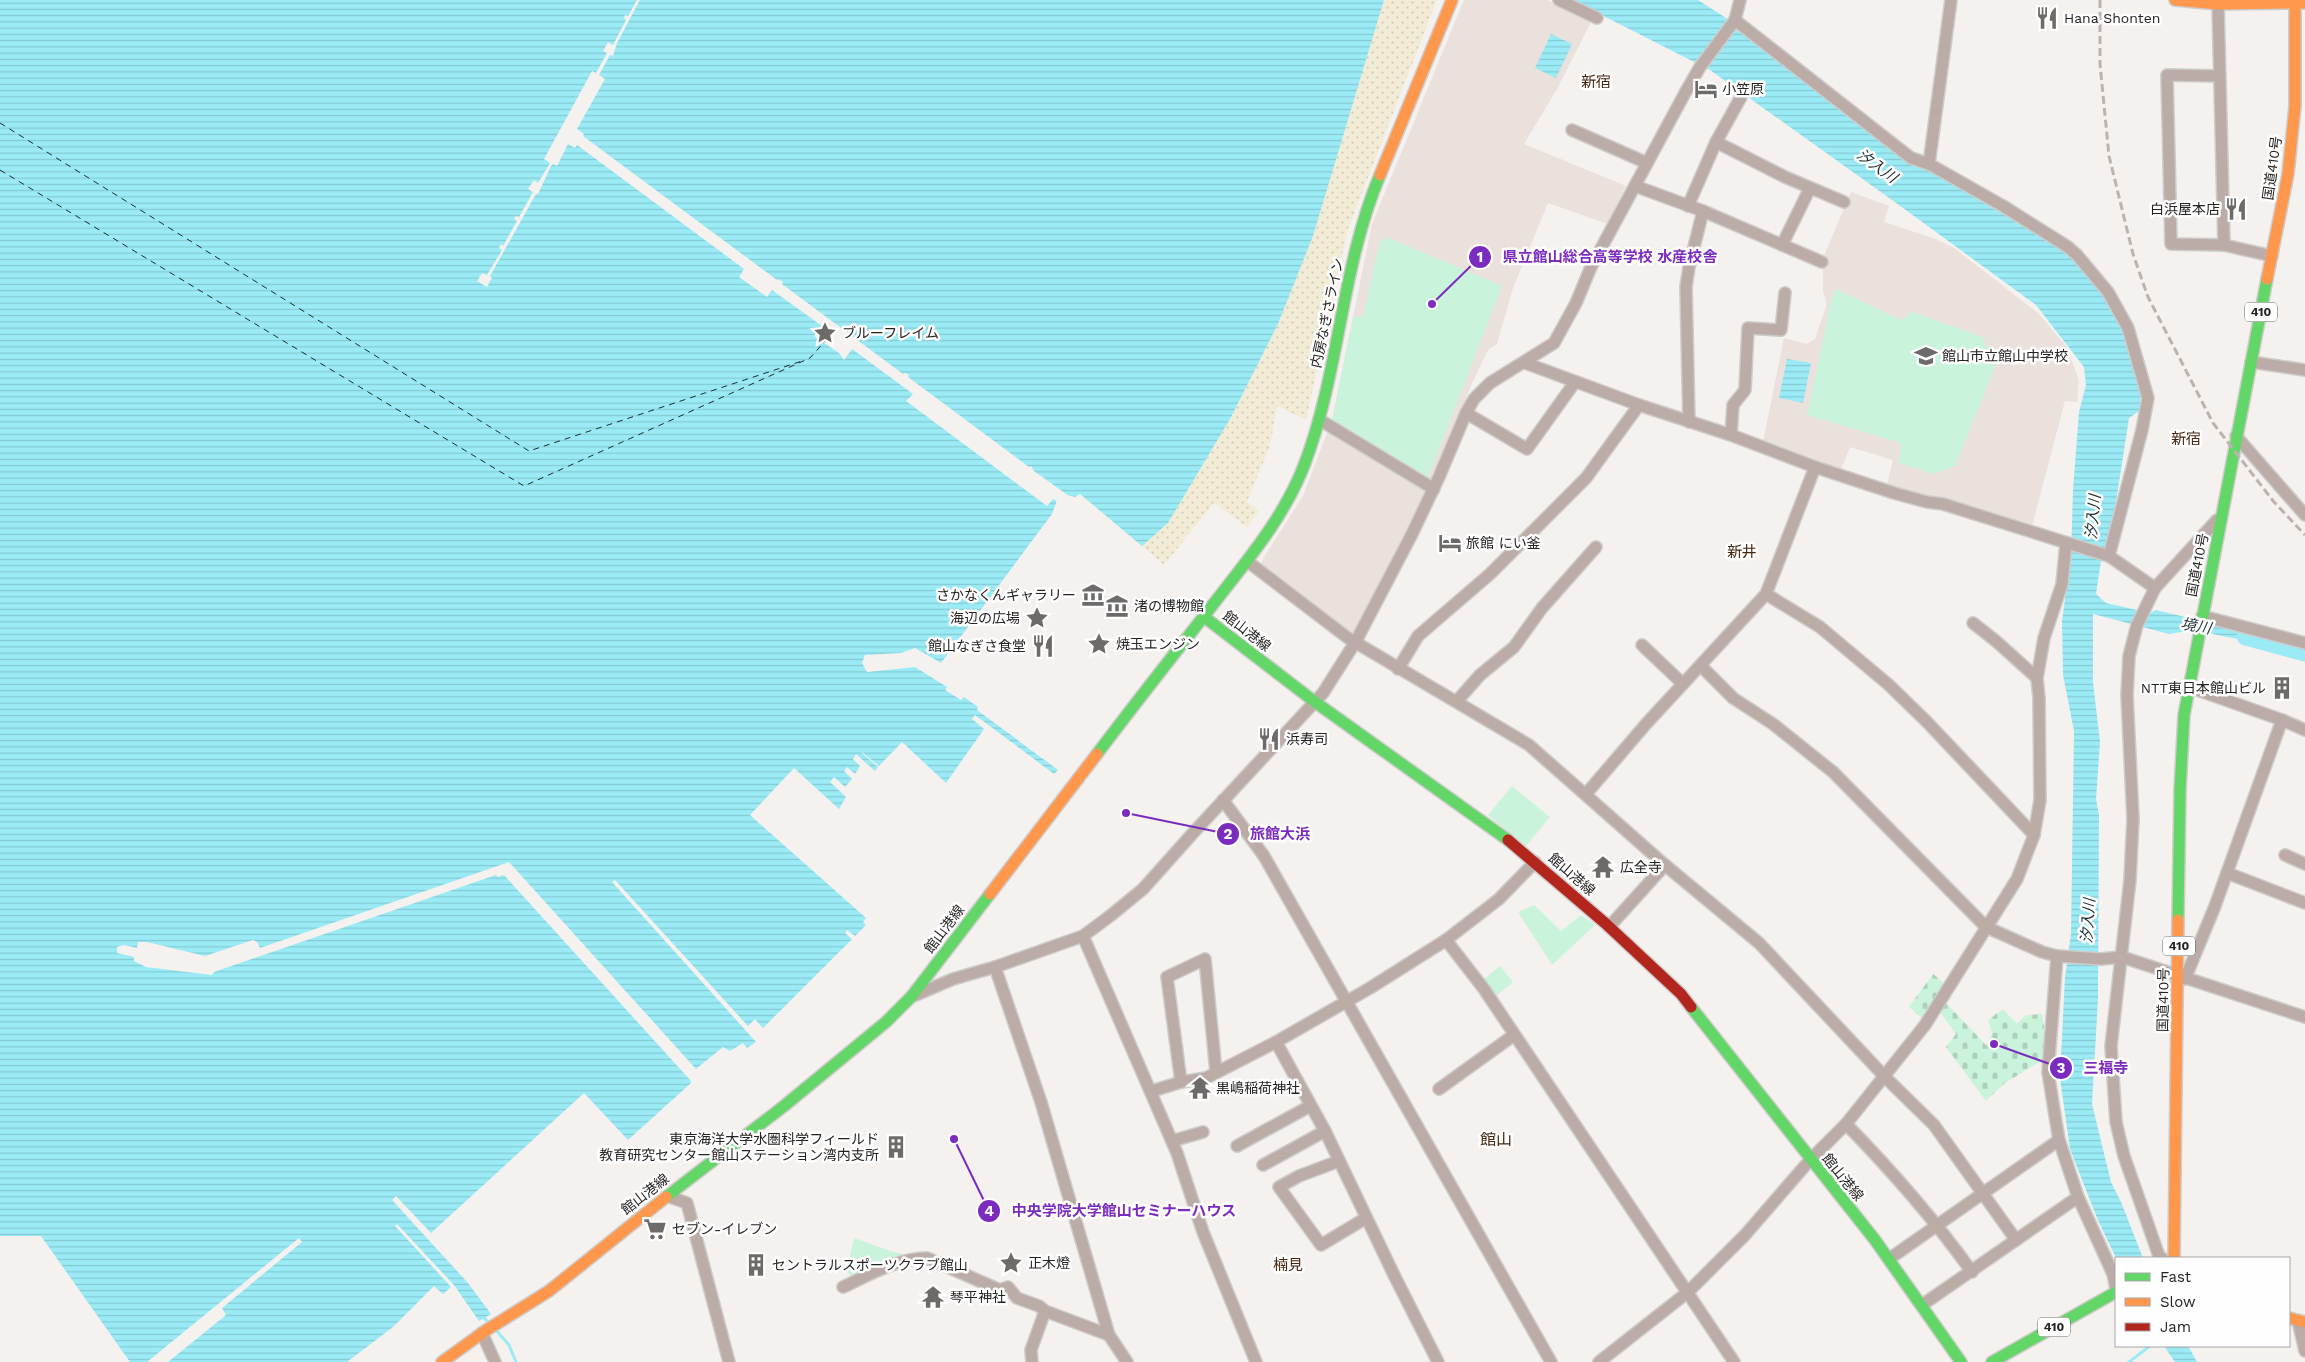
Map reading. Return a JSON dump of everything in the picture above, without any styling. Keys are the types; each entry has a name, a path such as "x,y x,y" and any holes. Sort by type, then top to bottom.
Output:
{"main road":[{"name":"内房なぎさライン","path":"1204,616 1247,562 1281,513 1304,465 1320,420 1358,236 1375,186 1452,0"},
{"path":"2176,0 2212,3 2298,2"},
{"name":"国道410号","path":"2174,1257 2182,978 2180,771 2184,715 2289,166 2300,67 2298,2"},
{"name":"館山港線","path":"442,1362 484,1332 549,1291 886,1022 911,997 1204,616 1315,702 1510,841 1666,979 1694,1009 1810,1160 1889,1258 1961,1362"},
{"name":"410","path":"1992,1362 2115,1291"}],"street":[{"path":"1559,0 1597,18"},
{"path":"911,997 953,979 995,967 1083,936 1143,889 1315,702 1337,673 1356,641 1434,489 1466,413 1479,393 1490,383 1525,363 1554,343 1576,303 1591,267 1700,66 1734,22 1740,0"},
{"path":"1929,164 1950,0"},
{"path":"2212,3 2220,76 2224,245"},
{"path":"1734,22 1911,158 1929,164 2003,206 2068,247 2078,255 2108,292 2125,321 2140,365 2148,398 2140,439 2108,556"},
{"path":"2220,76 2167,75 2171,244 2224,245 2272,256"},
{"path":"1688,206 1716,142 1741,97"},
{"path":"1572,130 1647,163"},
{"path":"1716,142 1760,166 1844,202"},
{"path":"1635,186 1703,211 1822,262"},
{"path":"1782,245 1810,188"},
{"path":"1688,422 1686,288 1688,267 1703,211"},
{"path":"1731,435 1733,405 1745,390 1748,328 1782,330 1785,293"},
{"path":"2251,362 2305,370"},
{"path":"1525,363 1894,494 1943,504 2108,556 2155,588"},
{"path":"1466,413 1528,449 1575,382"},
{"path":"1398,669 1418,636 1490,574 1586,478 1639,405"},
{"path":"1320,420 1434,489"},
{"path":"2236,436 2305,515"},
{"path":"1586,794 1646,724 1766,594 1815,467"},
{"path":"2160,1257 2124,1156 2116,1122 2111,1046 2130,880 2133,819 2127,695 2129,656 2143,608 2155,588 2223,512"},
{"path":"1599,1362 1688,1292 1745,1235 1810,1160 1846,1124 1925,1025 2017,879 2034,835 2040,800 2040,698 2037,678 2044,638 2062,584 2068,544"},
{"path":"1457,701 1480,675 1514,647 1542,608 1596,547"},
{"path":"1247,562 1348,638 1529,745 1664,864 1759,943 1885,1077 1934,1125 2016,1240"},
{"path":"1766,594 1820,627 1889,685 1928,722 2034,835"},
{"path":"2202,617 2305,643"},
{"path":"1973,624 1997,642 2037,678"},
{"path":"1642,646 1683,684"},
{"path":"1700,666 1733,698 1773,724 1833,772 1986,926 2042,952 2061,956 2100,959 2122,957 2305,1017"},
{"path":"2189,688 2282,720 2305,730"},
{"path":"2182,978 2227,873 2282,720"},
{"path":"1223,800 1264,856 1551,1362"},
{"path":"2285,855 2305,864"},
{"path":"1152,1091 1180,1082 1206,1078 1276,1042 1346,1001 1446,940 1500,899 1535,862"},
{"path":"1609,927 1664,864"},
{"path":"2227,873 2305,903"},
{"path":"1083,936 1172,1140 1203,1232 1256,1362"},
{"path":"1446,940 1484,989 1734,1362"},
{"path":"2061,956 2048,1072 2059,1140 2078,1197 2113,1274 2115,1285"},
{"path":"1180,1082 1167,977 1205,960 1216,1072"},
{"path":"995,967 1041,1102 1109,1335 1127,1362"},
{"path":"1439,1089 1514,1035"},
{"path":"1276,1042 1325,1132 1438,1362"},
{"path":"1237,1146 1310,1106"},
{"path":"1846,1124 1892,1171 1938,1225 1972,1272"},
{"path":"1172,1140 1203,1132"},
{"path":"1263,1165 1325,1132"},
{"path":"1889,1258 2059,1140"},
{"path":"1338,1161 1298,1176 1280,1188 1321,1245 1366,1218"},
{"path":"667,1196 687,1203 729,1362"},
{"path":"1922,1305 2078,1197"},
{"path":"843,1287 888,1266 918,1258 927,1258 1000,1290 1008,1288 1018,1298 1039,1306 1045,1311 1109,1335"},
{"path":"1032,1362 1031,1350 1045,1311"},
{"path":"2297,1320 2305,1351"},
{"path":"484,1332 495,1362"}],"shaded area":[{"path":"1464,0 1547,0 1591,22 1557,89 1524,144 1626,186 1608,224 1548,203 1513,288 1497,344 1488,350 1431,482 1354,633 1349,634 1261,564 1303,496 1332,420 1372,224"},
{"name":"館山市立館山中学校","path":"1851,192 1889,206 1884,222 1936,239 1954,248 2038,313 2067,347 2079,381 2077,402 2065,401 2032,526 1972,506 1929,499 1887,485 1893,460 1850,447 1840,472 1763,442 1784,338 1807,344 1815,339 1827,304 1823,292 1823,258"}],"green space":[{"path":"1386,237 1502,286 1428,477 1332,420 1353,317 1363,317 1379,244"},
{"path":"1836,289 1901,320 1912,312 1982,337 1995,367 1955,466 1934,474 1899,463 1901,443 1807,415 1832,297"},
{"path":"1512,786 1550,817 1526,846 1488,815"},
{"path":"1534,905 1561,931 1581,915 1595,925 1552,965 1518,912"},
{"path":"1500,966 1513,982 1496,996 1483,980"},
{"path":"1933,974 1943,982 1944,988 1923,1019 1909,1007"},
{"path":"1946,1003 1987,1046 1992,1033 1988,1020 2003,1009 2017,1024 2026,1015 2042,1014 2044,1059 2005,1083 1985,1100 1946,1047 1956,1034 1939,1011"},
{"path":"854,1238 893,1252 913,1256 858,1276 851,1276 848,1268"}],"sand":[{"path":"1384,0 1437,0 1348,229 1306,420 1277,406 1270,446 1247,502 1259,511 1247,527 1214,503 1164,565 1142,546 1168,523 1230,419 1278,324 1313,236"}],"water":[{"path":"0,0 1384,0 1313,236 1278,324 1230,419 1168,523 1142,546 1080,494 1075,497 1067,495 1057,500 1052,514 941,663 915,648 901,653 865,655 862,663 867,672 915,667 947,687 945,690 961,700 964,697 978,707 977,710 1058,770 1054,774 975,715 972,719 984,729 946,783 902,742 879,766 862,752 878,767 875,771 856,754 853,759 860,766 855,774 847,767 844,771 852,779 845,787 834,777 830,782 846,797 839,809 794,768 750,815 866,918 863,922 866,925 855,936 847,930 845,933 852,939 763,1028 755,1019 748,1026 615,880 612,882 756,1042 747,1048 743,1043 730,1051 723,1047 696,1069 509,862 260,948 257,942 253,940 205,956 147,942 138,942 137,948 124,945 117,947 117,953 134,957 134,961 146,967 212,975 214,972 496,875 498,877 504,875 691,1081 628,1140 584,1093 431,1233 396,1196 392,1200 468,1283 491,1314 479,1321 454,1285 397,1224 395,1226 451,1287 443,1294 434,1286 393,1327 347,1362 168,1362 226,1315 222,1308 302,1242 299,1238 147,1362 130,1362 41,1236 0,1236"},
{"name":"汐入川","path":"1572,0 1698,0 1737,25 1928,170 2061,248 2083,267 2108,300 2123,327 2139,366 2141,396 2139,411 2129,418 2113,521 2101,561 2096,594 2106,603 2150,613 2156,610 2272,638 2269,647 2265,649 2252,642 2193,630 2169,634 2093,614 2093,682 2100,742 2096,799 2099,815 2098,999 2092,1104 2111,1182 2143,1257 2116,1257 2097,1218 2070,1149 2060,1078 2065,977 2071,934 2074,731 2063,675 2062,621 2071,557 2073,490 2079,412 2086,385 2084,367 2036,305 1710,70"},
{"path":"1551,34 1572,44 1556,78 1535,68"},
{"path":"1787,359 1811,363 1803,403 1779,398"},
{"path":"2165,1347 2189,1347 2197,1362 2175,1362"}],"pier":[{"path":"637,0 640,0 617,43 613,56 610,55 599,75 605,79 577,129 584,134 583,136 777,280 783,282 782,284 903,374 909,375 908,377 1029,467 1031,466 1034,471 1073,499 1068,498 1059,502 1053,499 1047,506 906,401 913,394 852,349 844,360 839,353 814,336 822,326 772,290 767,297 739,277 744,269 577,145 575,148 568,144 557,166 553,164 551,166 538,194 536,194 490,276 492,278 487,287 477,281 482,273 487,275 502,250 499,248 501,244 503,246 517,221 514,219 516,216 519,217 533,192 528,189 534,180 538,183 550,163 544,159 592,71 596,73 607,53 603,51 608,42 613,45 626,20 624,18 625,15 628,16"}],"waterway":[{"name":"境川","path":"2246,636 2305,652"},
{"path":"484,1318 489,1323"},
{"path":"495,1329 509,1345 516,1362"},
{"path":"2129,1362 2149,1347"}],"ferry route":[{"path":"0,123 529,451 802,361"},
{"path":"0,170 524,486 810,358 827,339"}],"railway":[{"path":"2100,0 2100,64 2109,156 2133,254 2148,297 2213,423 2274,502 2305,535"}],"traffic: fast":[{"path":"1097,754 1249,558 1275,522 1296,484 1317,428 1348,282 1367,210 1380,175"},
{"path":"2178,920 2180,790 2184,715 2267,279"},
{"path":"1203,616 1315,702 1508,840"},
{"path":"666,1197 784,1106 886,1022 911,997 990,894"},
{"path":"1691,1007 1875,1240 1961,1362"},
{"path":"1992,1362 2115,1293"}],"traffic: slow":[{"path":"1380,175 1452,0"},
{"path":"2175,0 2218,4 2295,3 2295,0"},
{"path":"2267,279 2288,174 2295,106 2295,3 2305,3"},
{"path":"990,894 1097,754"},
{"path":"2174,1257 2178,920"},
{"path":"442,1362 485,1331 549,1291 666,1197"},
{"path":"2290,1318 2305,1322"}],"traffic: jam":[{"path":"1508,840 1605,923 1681,994 1691,1007"}],"place":[{"name":"Hana Shonten","path":"2047,18"},
{"name":"小笠原","path":"1706,89"},
{"name":"白浜屋本店","path":"2236,209"},
{"name":"県立館山総合高等学校 水産校舎","path":"1432,304"},
{"name":"ブルーフレイム","path":"825,333"},
{"name":"館山市立館山中学校","path":"1926,356"},
{"name":"旅館 にい釜","path":"1450,543"},
{"name":"さかなくんギャラリー","path":"1093,595"},
{"name":"渚の博物館","path":"1117,606"},
{"name":"海辺の広場","path":"1037,618"},
{"name":"焼玉エンジン","path":"1099,644"},
{"name":"館山なぎさ食堂","path":"1043,646"},
{"name":"NTT東日本館山ビル","path":"2282,688"},
{"name":"浜寿司","path":"1269,739"},
{"name":"旅館大浜","path":"1126,813"},
{"name":"広全寺","path":"1603,867"},
{"name":"三福寺","path":"1994,1044"},
{"name":"黒嶋稲荷神社","path":"1200,1088"},
{"name":"中央学院大学館山セミナーハウス","path":"954,1139"},
{"name":"東京海洋大学水圏科学フィールド 教育研究センター館山ステーション湾内支所","path":"896,1147"},
{"name":"セブン-イレブン","path":"655,1229"},
{"name":"正木燈","path":"1011,1263"},
{"name":"セントラルスポーツクラブ館山","path":"756,1265"},
{"name":"琴平神社","path":"933,1297"}],"district":[{"name":"新宿","path":"1596,82"},
{"name":"新宿","path":"2186,439"},
{"name":"新井","path":"1742,552"},
{"name":"館山","path":"1496,1139"},
{"name":"楠見","path":"1288,1265"}]}
